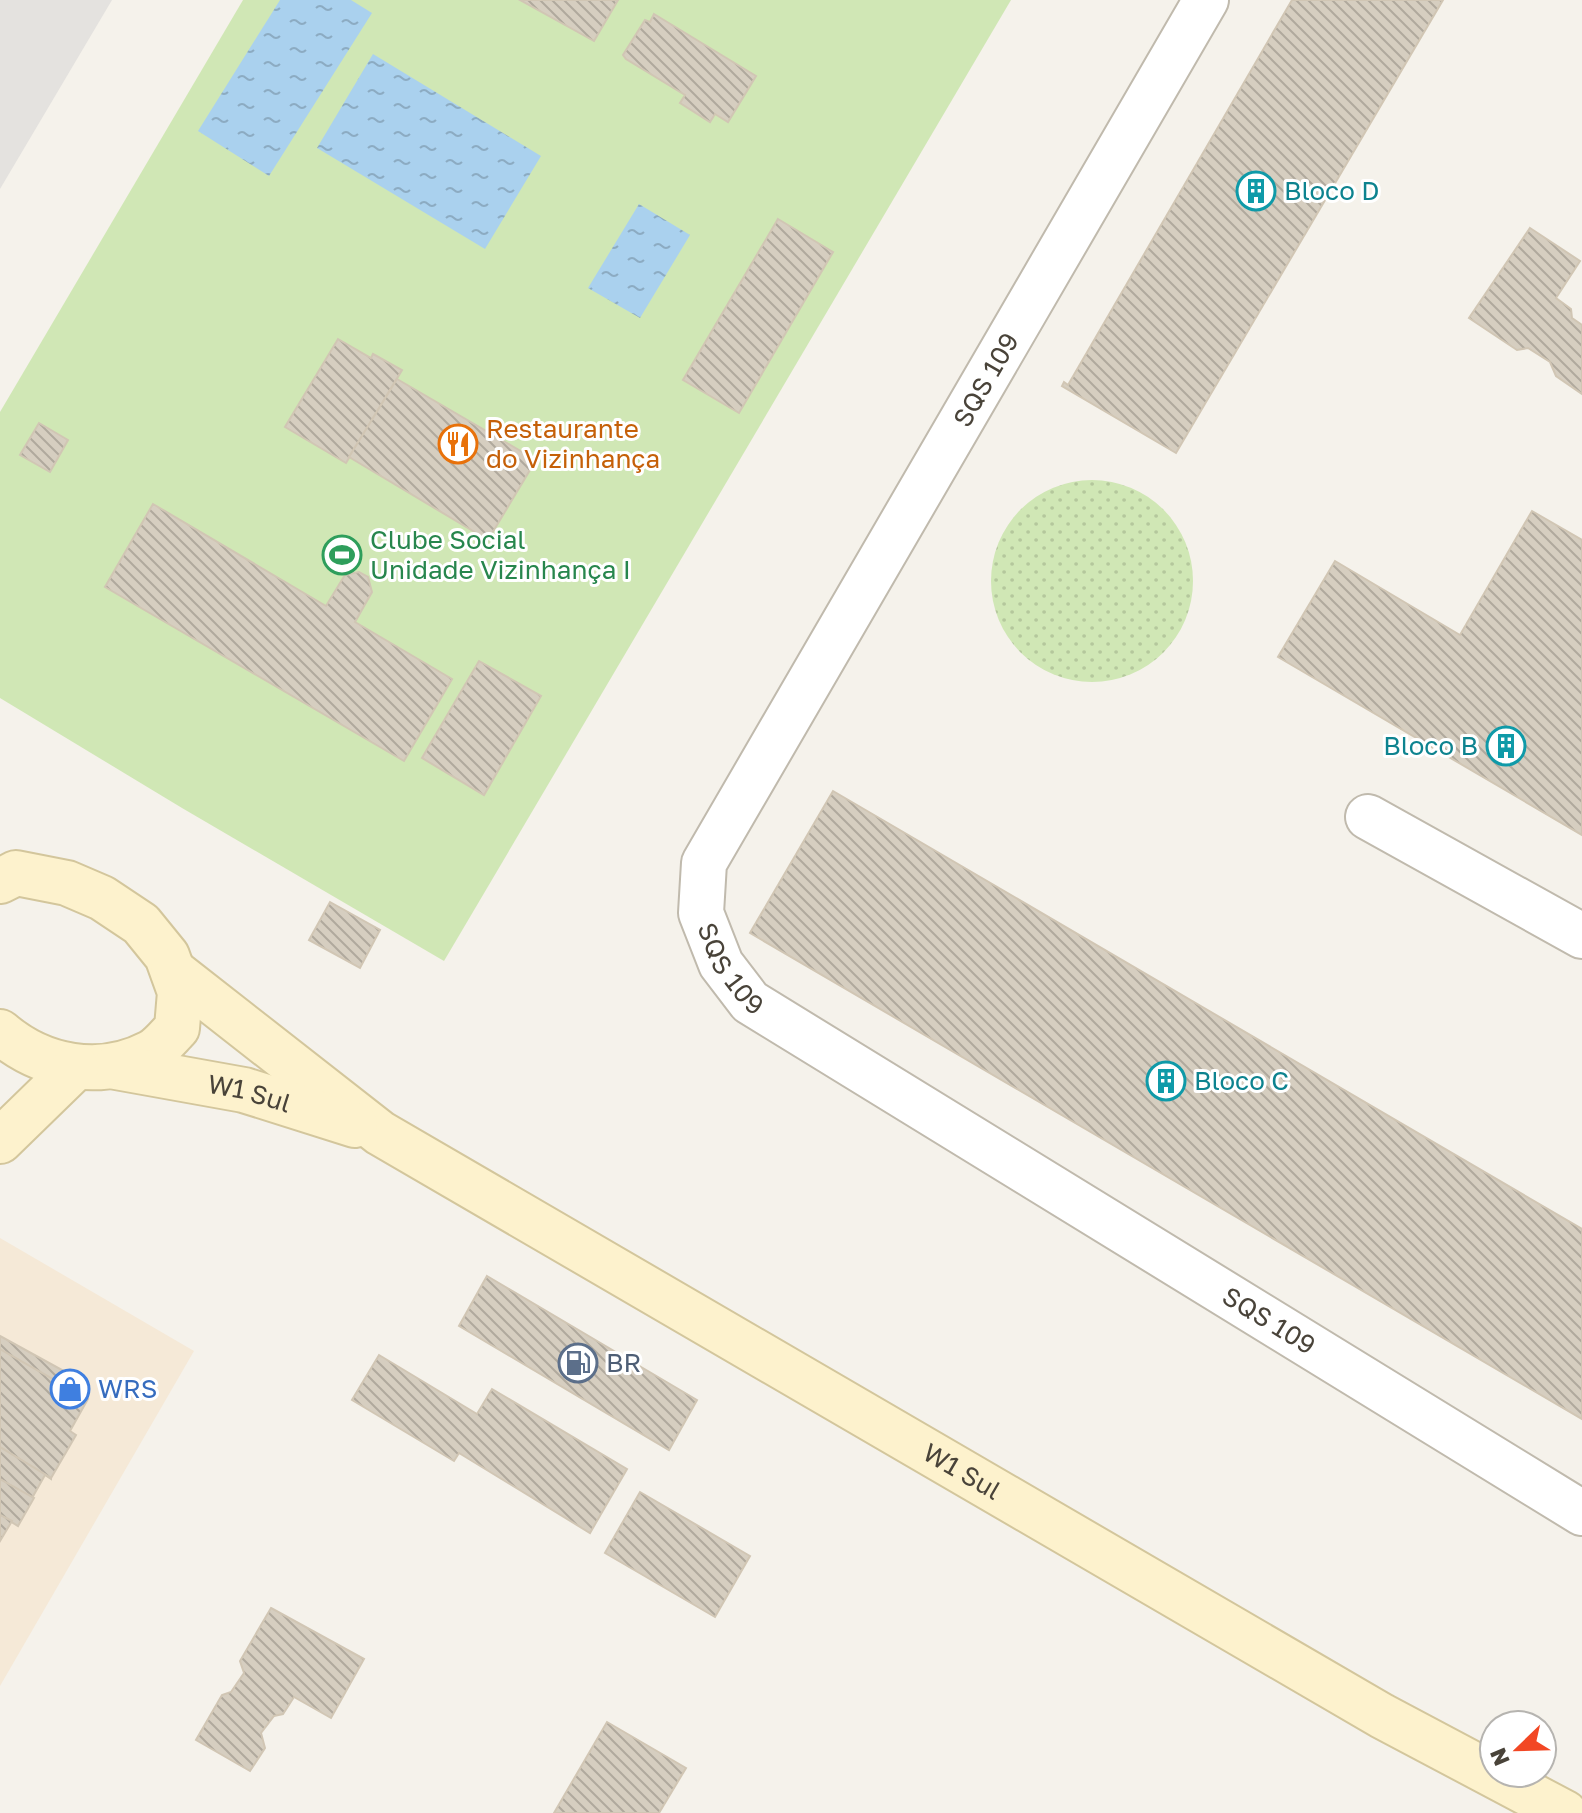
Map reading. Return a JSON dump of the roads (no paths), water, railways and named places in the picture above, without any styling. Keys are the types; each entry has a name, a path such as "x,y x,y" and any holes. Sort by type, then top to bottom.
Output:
{"street":[{"name":"SQS 109","path":"1206,0 704,863 701,913 721,964 750,1002 1582,1513"},
{"path":"1368,817 1582,936"},
{"path":"0,1141 96,1067 153,1052 177,1028 180,992 167,956 141,924 102,898 67,883 5,874"},
{"name":"W1 Sul","path":"173,971 380,1133 1382,1716 1556,1810"},
{"name":"W1 Sul","path":"0,1032 15,1045 45,1061 244,1090 380,1133"}],"water":[{"path":"280,0 351,0 372,13 269,176 198,131"},
{"path":"373,54 541,156 485,249 317,148"},
{"path":"639,204 690,235 640,318 588,288"}],"place":[{"name":"Bloco D","path":"1256,191"},
{"name":"Restaurante do Vizinhança","path":"458,444"},
{"name":"Clube Social Unidade Vizinhança I","path":"342,555"},
{"name":"Bloco B","path":"1506,746"},
{"name":"Bloco C","path":"1166,1081"},
{"name":"BR","path":"578,1363"},
{"name":"WRS","path":"70,1389"}]}
